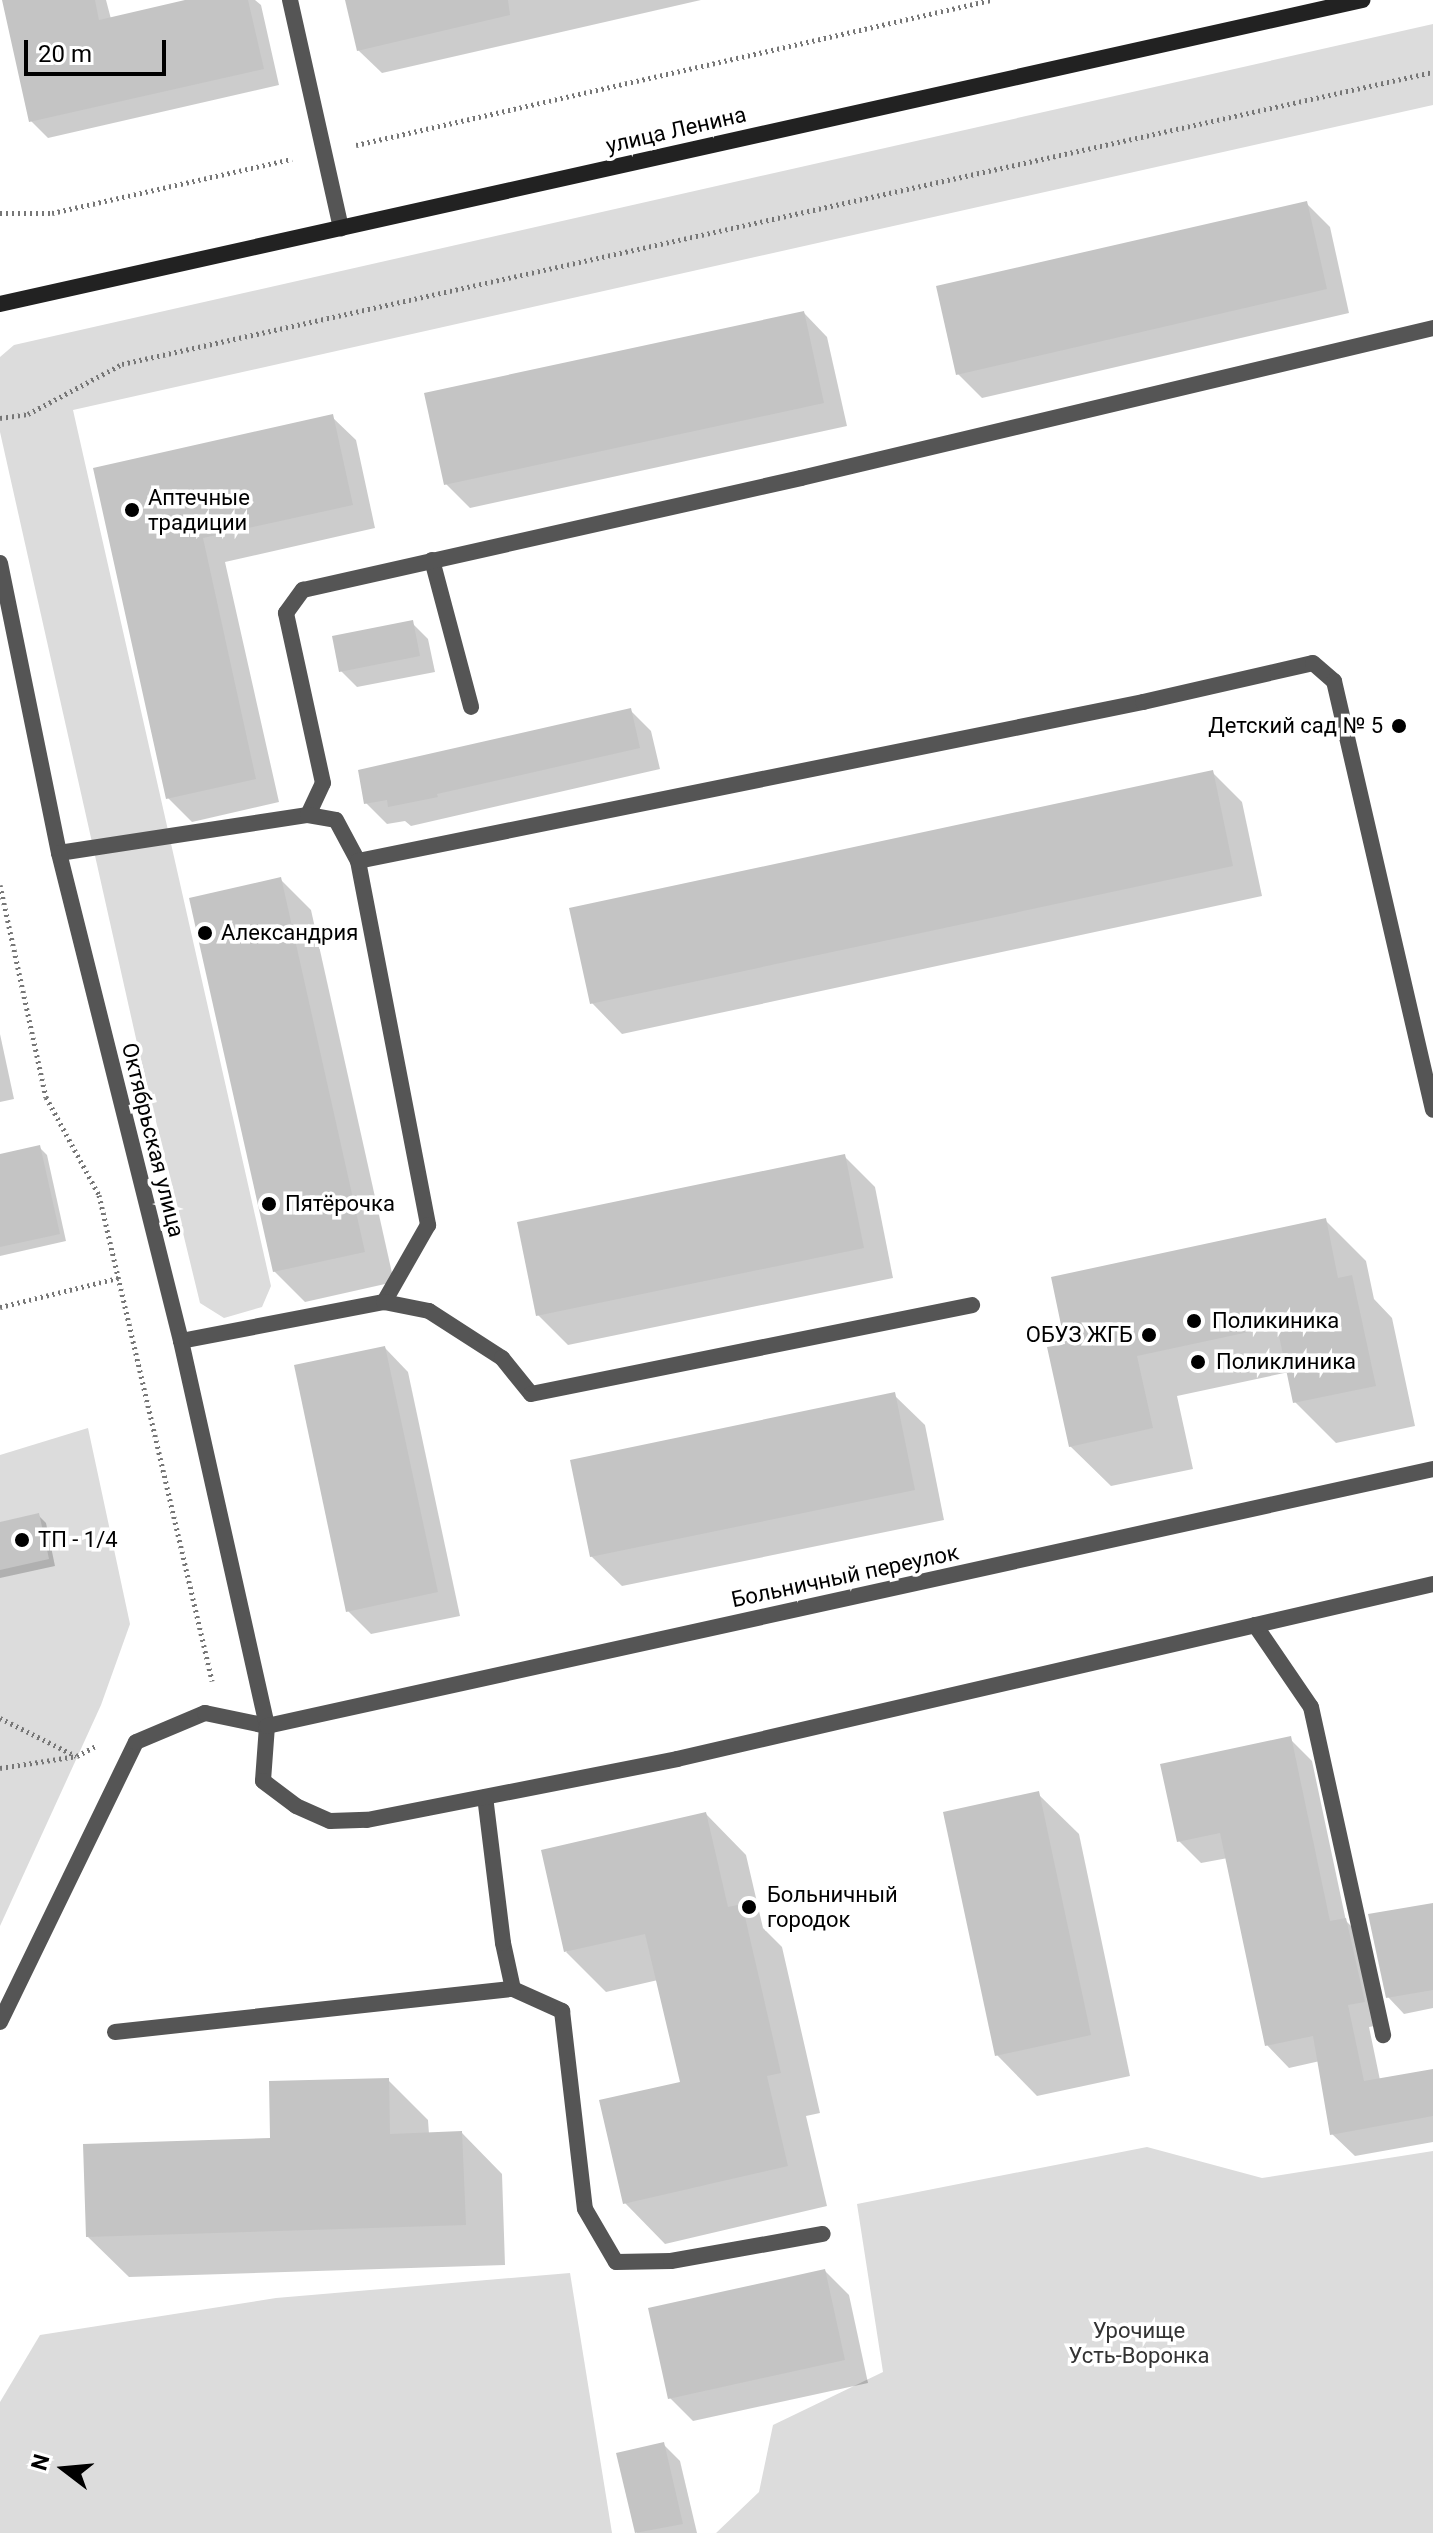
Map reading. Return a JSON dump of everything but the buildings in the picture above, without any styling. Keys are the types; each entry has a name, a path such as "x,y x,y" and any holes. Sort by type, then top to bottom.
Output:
{"main road":[{"name":"улица Ленина","path":"0,304 1362,0"}],"street":[{"path":"290,0 341,228"},
{"path":"308,815 323,783 286,613 303,590 801,478 1433,328"},
{"path":"432,560 471,707"},
{"name":"Октябрьская улица","path":"0,563 59,853 181,1341 267,1726 263,1781 296,1806 330,1821 367,1820 485,1797"},
{"path":"358,861 1143,702 1313,663 1334,681 1433,1110"},
{"path":"59,853 308,815 336,820 358,861 428,1225 384,1302"},
{"path":"181,1341 384,1302 429,1311 502,1358 531,1394 972,1305"},
{"name":"Больничный переулок","path":"267,1726 1433,1469"},
{"path":"513,1989 503,1943 485,1797 677,1759 1433,1584"},
{"path":"1255,1625 1311,1707 1383,2035"},
{"path":"0,2022 136,1742 205,1713 267,1726"},
{"path":"115,2032 513,1989 562,2011 585,2209 616,2262 671,2261 823,2234"}],"path":[{"path":"0,213 52,213 991,0"},
{"path":"0,418 28,414 122,364 1433,72"},
{"path":"0,885 46,1097 99,1195 213,1689"},
{"path":"0,1307 118,1278"},
{"path":"0,1718 77,1756"}],"green space":[{"path":"1433,24 1433,105 73,410 271,1286 262,1307 224,1318 200,1303 137,1043 0,432 0,357 14,345"},
{"path":"88,1428 130,1624 101,1705 0,1926 0,1455"},
{"name":"Урочище Усть-Воронка","path":"1147,2147 1262,2178 1433,2151 1433,2533 716,2533 759,2492 773,2425 883,2372 857,2204"},
{"path":"570,2273 612,2533 0,2533 0,2402 40,2335 276,2298"}],"place":[{"name":"Аптечные традиции","path":"132,510"},
{"name":"Детский сад № 5","path":"1399,726"},
{"name":"Александрия","path":"205,933"},
{"name":"Пятёрочка","path":"269,1204"},
{"name":"Поликиника","path":"1194,1321"},
{"name":"ОБУЗ ЖГБ","path":"1149,1335"},
{"name":"Поликлиника","path":"1198,1362"},
{"name":"ТП - 1/4","path":"22,1540"},
{"name":"Больничный городок","path":"749,1907"}]}
